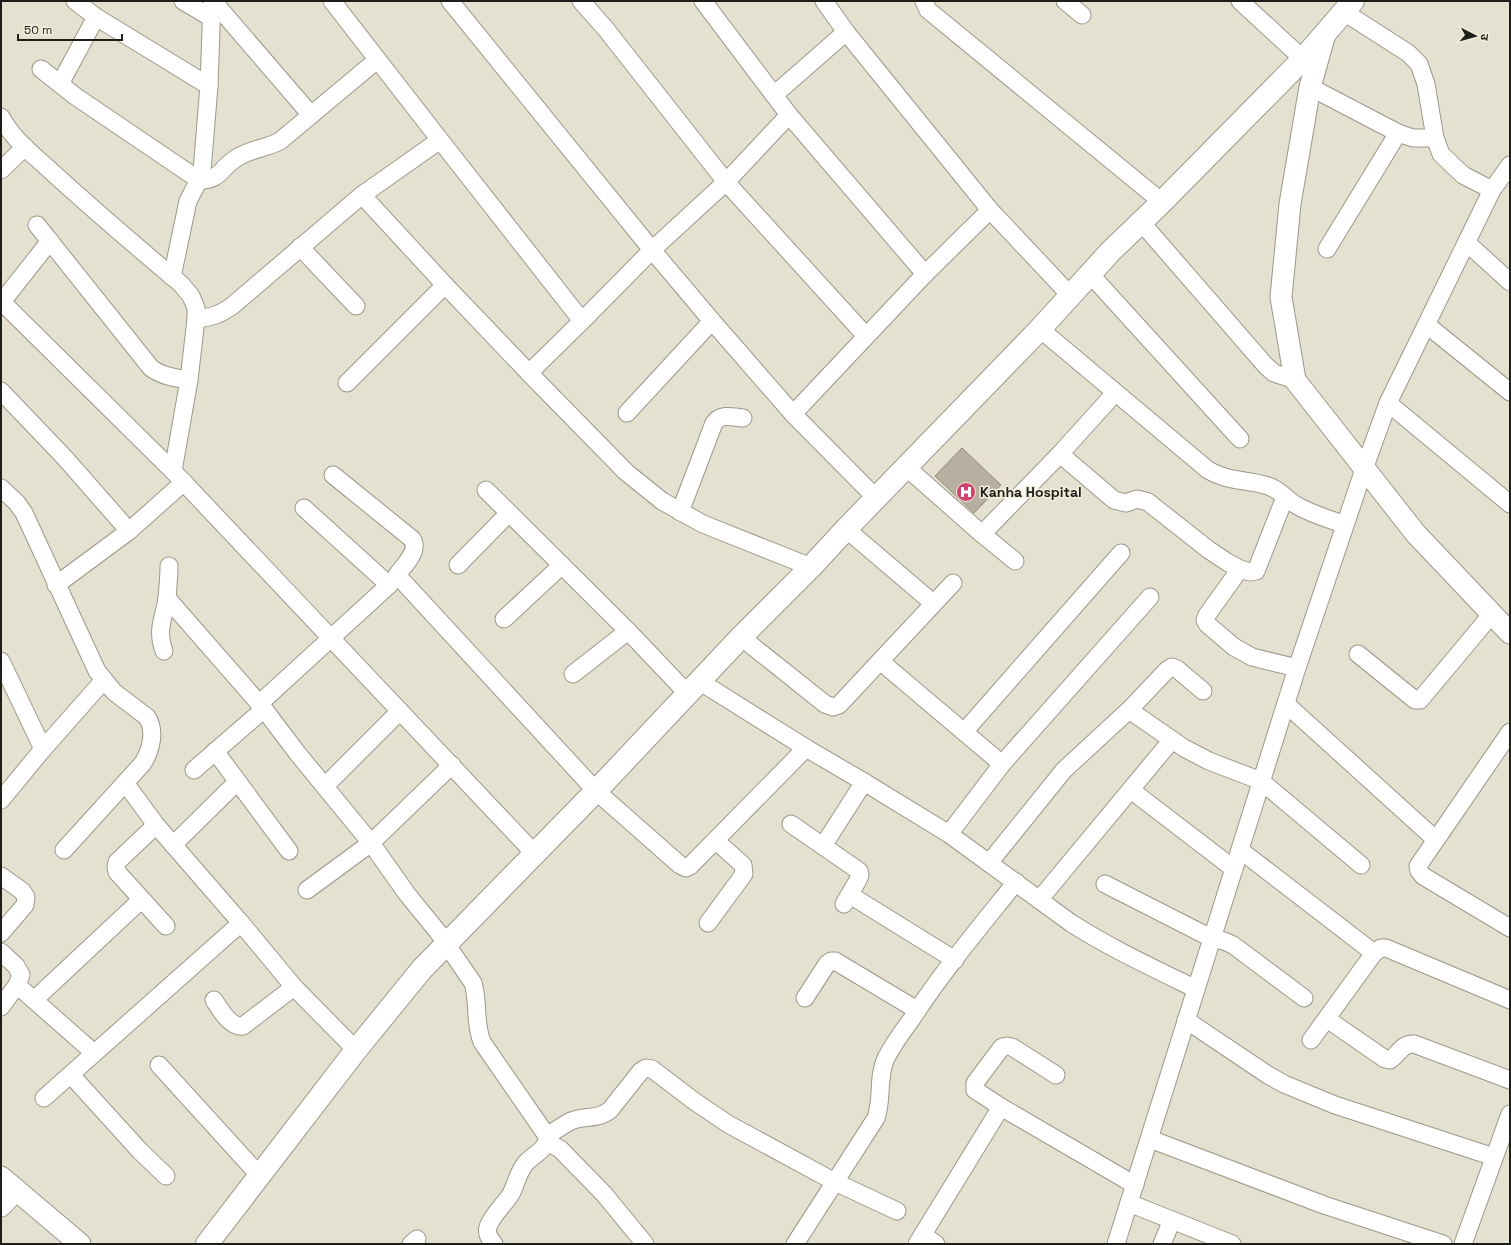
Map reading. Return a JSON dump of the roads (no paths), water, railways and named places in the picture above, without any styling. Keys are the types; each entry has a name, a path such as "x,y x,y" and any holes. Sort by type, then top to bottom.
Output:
{"main road":[{"path":"207,1244 356,1050 422,968 596,791 693,687 811,567 1040,329 1110,252 1162,202 1303,59 1349,6"}],"street":[{"path":"75,1 96,17 209,86"},
{"path":"183,1 212,6 311,115"},
{"path":"332,1 582,321"},
{"path":"450,1 652,250 712,321 793,414 876,498"},
{"path":"581,1 605,28 726,182 866,336"},
{"path":"703,1 789,115 925,274"},
{"path":"824,1 846,32 990,210 1070,295"},
{"path":"924,1 928,10 1162,202"},
{"path":"1065,1 1082,15"},
{"path":"1240,1 1303,59"},
{"path":"172,277 188,201 202,171 209,86 212,6"},
{"path":"1116,1244 1297,668 1364,469 1388,403 1467,244 1503,181 1463,175 1441,154 1435,138 1426,84 1419,64 1408,52 1349,6"},
{"path":"60,84 96,17"},
{"path":"774,95 846,32"},
{"path":"1325,34 1310,87 1290,204 1281,297 1295,380 1416,534 1510,633"},
{"path":"41,69 60,84 199,180 208,180 216,177 231,161 238,156 247,152 271,146 280,141 377,60"},
{"path":"1310,87 1398,133 1413,138 1435,138"},
{"path":"529,373 652,250 726,182 789,115"},
{"path":"1,117 9,130 24,147 84,202 172,277 191,296 196,308 178,477 129,531 56,585"},
{"path":"1327,249 1398,133"},
{"path":"196,319 212,317 221,313 362,195 440,140"},
{"path":"1,170 24,147"},
{"path":"362,195 445,285 626,472 662,501 680,512 704,524 811,567"},
{"path":"793,414 925,274 990,210"},
{"path":"1141,222 1266,366 1274,372 1295,380"},
{"path":"37,225 151,368 157,373 189,380"},
{"path":"50,241 2,302 178,477 534,853"},
{"path":"1467,244 1510,282"},
{"path":"300,247 356,306"},
{"path":"1090,274 1240,439"},
{"path":"347,383 445,285"},
{"path":"627,413 712,321"},
{"path":"1427,325 1510,392"},
{"path":"1040,329 1208,470 1218,476 1228,479 1268,485 1277,489 1305,510 1345,525"},
{"path":"1,391 66,458 129,531"},
{"path":"982,534 1060,454 1115,393"},
{"path":"1388,403 1510,504"},
{"path":"680,512 714,423 718,418 724,416 743,418"},
{"path":"1060,454 1114,500 1126,503 1137,499 1148,502 1209,550 1240,569 1250,572 1256,570 1258,566 1285,496"},
{"path":"906,467 1015,561"},
{"path":"194,770 262,706 331,637 393,580 415,550 416,544 412,539 333,475"},
{"path":"1,488 17,503 24,513 97,671 114,692 147,717 152,730 148,756 126,784 64,850"},
{"path":"486,490 628,631 693,687 806,748 949,834 1071,923 1106,945 1196,989"},
{"path":"304,508 393,580 596,791 680,865 686,868 716,841 806,748"},
{"path":"458,565 509,513"},
{"path":"846,529 933,603"},
{"path":"964,732 1121,553"},
{"path":"504,619 562,565"},
{"path":"164,651 160,641 160,632 167,598 169,566"},
{"path":"1240,569 1206,615 1205,620 1207,624 1234,647 1252,657 1297,668"},
{"path":"741,638 825,704 833,708 839,704 933,603 953,584"},
{"path":"949,834 1002,764 1150,597"},
{"path":"167,598 262,706 298,754 371,843 407,894 438,932 473,983 476,992 478,1032 482,1042 547,1139 560,1149 604,1194 645,1244"},
{"path":"1358,654 1415,700 1420,700 1492,614"},
{"path":"573,674 628,631"},
{"path":"1,661 7,692 43,748"},
{"path":"880,661 1002,764"},
{"path":"989,863 1064,770 1129,710 1169,668 1177,669 1203,691"},
{"path":"1,800 43,748 104,680"},
{"path":"1286,704 1435,839"},
{"path":"1129,710 1172,741 1208,761 1261,781 1361,865"},
{"path":"324,786 400,711"},
{"path":"1510,732 1435,839 1418,866 1419,871 1423,876 1510,928"},
{"path":"1039,900 1172,741"},
{"path":"215,751 289,851"},
{"path":"307,890 371,843 452,765"},
{"path":"173,845 237,782"},
{"path":"823,846 864,782"},
{"path":"126,784 156,825 294,987 356,1050"},
{"path":"1131,790 1234,869"},
{"path":"791,824 859,871 860,875 858,880 847,900 955,960"},
{"path":"156,825 117,862 116,867 117,872 166,926"},
{"path":"708,923 744,874 743,865 716,841"},
{"path":"1240,850 1374,953"},
{"path":"1,876 22,891 26,897 25,905 1,933"},
{"path":"795,1244 876,1118 880,1108 880,1082 882,1070 892,1049 917,1010 1016,882"},
{"path":"1105,884 1211,938 1233,945 1304,998"},
{"path":"34,1000 142,900"},
{"path":"44,1098 241,923"},
{"path":"1311,1040 1374,953 1381,948 1386,948 1510,1000"},
{"path":"1,952 16,966 21,975 17,985 1,1007"},
{"path":"805,998 827,964 831,961 835,961 917,1010"},
{"path":"17,985 94,1053"},
{"path":"214,1000 233,1025 238,1027 242,1026 294,987"},
{"path":"1327,1018 1385,1059 1390,1060 1404,1046 1414,1044 1510,1080"},
{"path":"1186,1020 1268,1075 1289,1086 1335,1105 1501,1152"},
{"path":"1056,1075 1012,1047 1007,1046 1002,1047 974,1086 975,1090 1001,1107 1135,1185"},
{"path":"159,1065 259,1175"},
{"path":"494,1244 488,1235 488,1228 510,1195 522,1168 527,1161 543,1148 547,1139 572,1121 580,1118 597,1118 604,1115 610,1110 641,1071 646,1068 652,1069 694,1102 722,1121 835,1182 897,1211"},
{"path":"71,1075 140,1151 166,1176"},
{"path":"926,1241 1001,1107"},
{"path":"1463,1244 1501,1152 1510,1114"},
{"path":"1150,1139 1324,1205 1443,1244"},
{"path":"1,1206 9,1184 80,1244"},
{"path":"1129,1203 1232,1244"},
{"path":"1162,1244 1172,1220"}],"place":[{"name":"Kanha Hospital","path":"966,492"}]}
